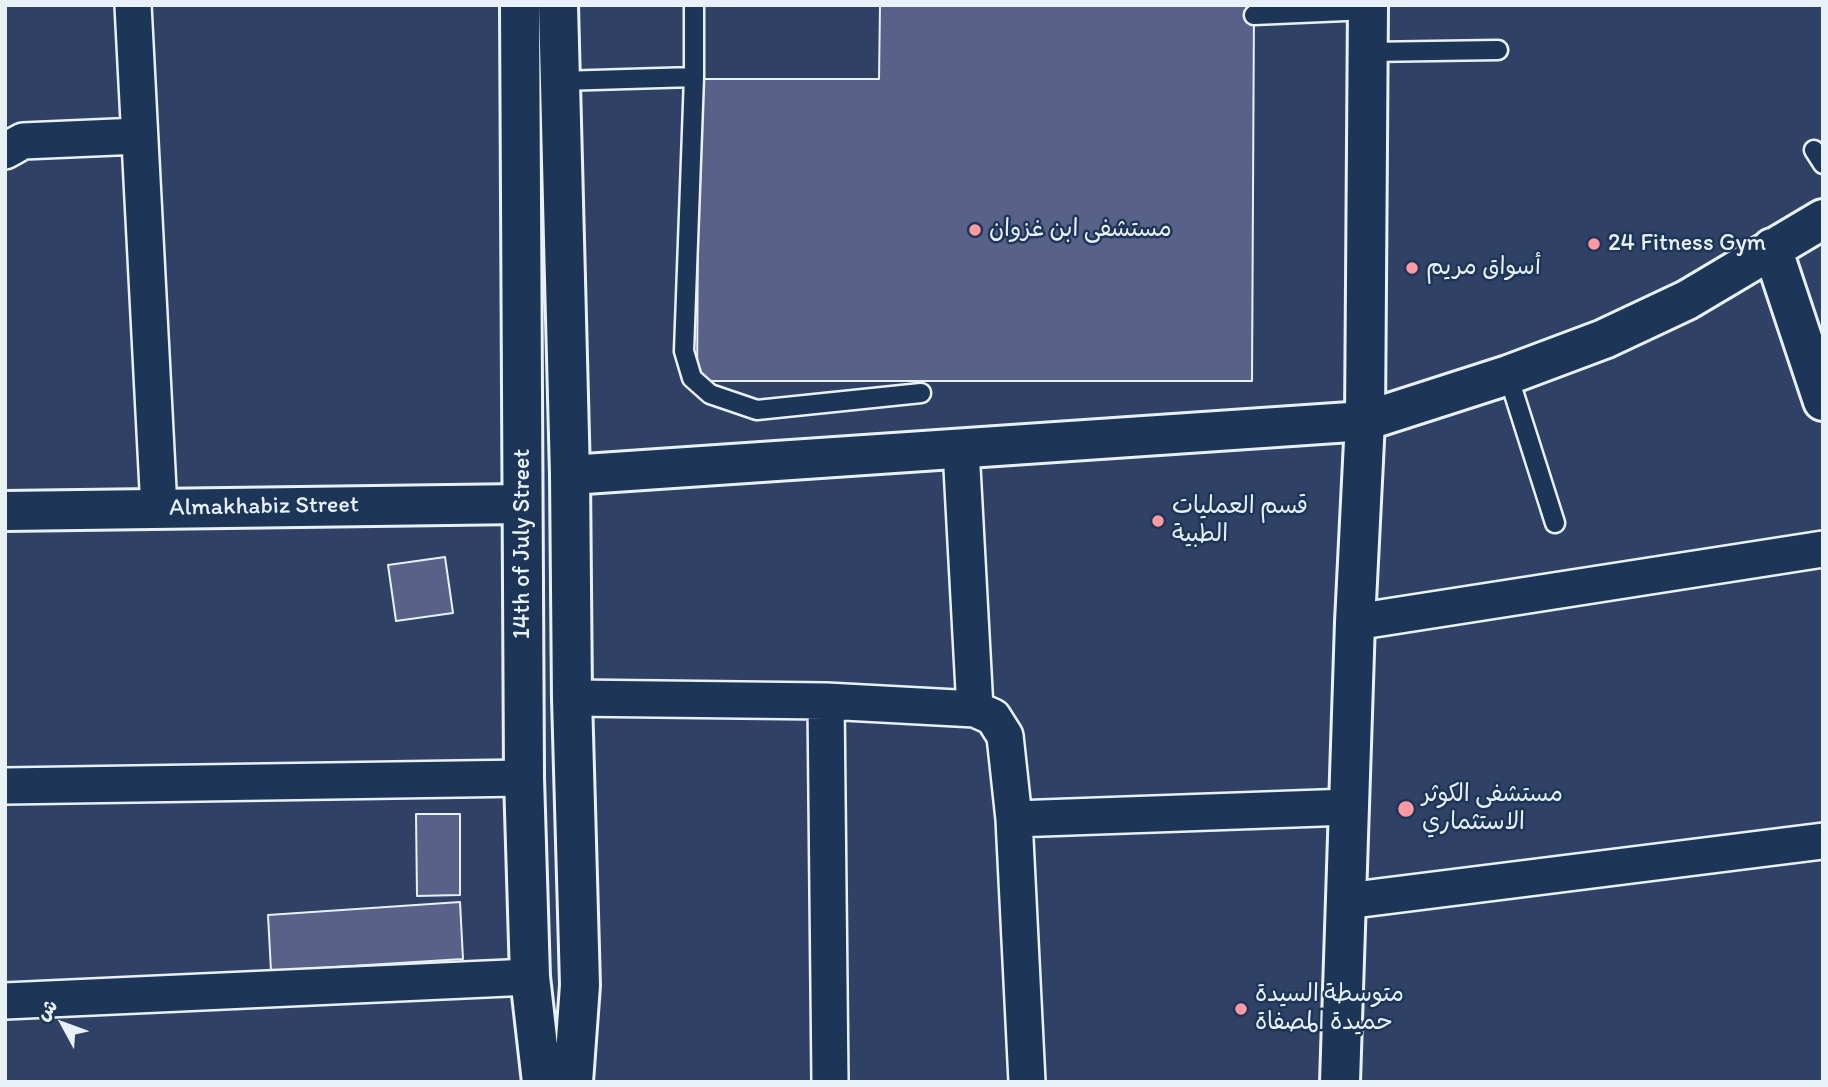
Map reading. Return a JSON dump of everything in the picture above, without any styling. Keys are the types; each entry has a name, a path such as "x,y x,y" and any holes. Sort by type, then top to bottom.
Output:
{"street":[{"path":"133,5 159,509"},
{"name":"14th of July Street","path":"520,5 524,778 530,977 542,1082"},
{"name":"14th of July Street","path":"558,5 580,985 573,1082"},
{"path":"1340,1082 1365,421 1368,8"},
{"path":"5,151 23,141 139,136"},
{"path":"570,475 1365,421 1508,375 1604,338 1687,300 1823,219"},
{"path":"1772,248 1823,401"},
{"path":"961,449 975,709"},
{"name":"Almakhabiz Street","path":"5,511 522,504"},
{"path":"1356,622 1823,549"},
{"path":"572,698 826,701 975,709 993,717 1005,736 1014,819 1027,1082"},
{"path":"826,701 830,1082"},
{"path":"5,786 524,778"},
{"path":"1014,819 1349,807"},
{"path":"1346,901 1823,841"},
{"path":"5,1001 530,977 527,1082"},
{"path":"580,985 589,1026 594,1082"}],"lane":[{"path":"694,5 684,351 692,378 710,394 757,410 921,393"},
{"path":"1254,15 1368,8"},
{"path":"1368,52 1497,50"},
{"path":"560,81 694,77"},
{"path":"1508,375 1555,523"}],"building":[{"name":"مستشفى ابن غزوان","path":"880,5 1254,5 1252,381 697,381 699,79 879,79"},
{"path":"445,557 453,613 396,621 388,565"},
{"path":"416,814 460,814 460,895 417,896"},
{"path":"460,902 463,959 271,971 268,915"}],"place":[{"name":"مستشفى ابن غزوان","path":"975,230"},
{"name":"24 Fitness Gym","path":"1594,244"},
{"name":"أسواق مريم","path":"1412,268"},
{"name":"قسم العمليات الطبية","path":"1158,521"},
{"name":"مستشفى الكوثر الاستثماري","path":"1406,809"},
{"name":"متوسطة السيدة حميدة المصفاة","path":"1241,1009"}]}
